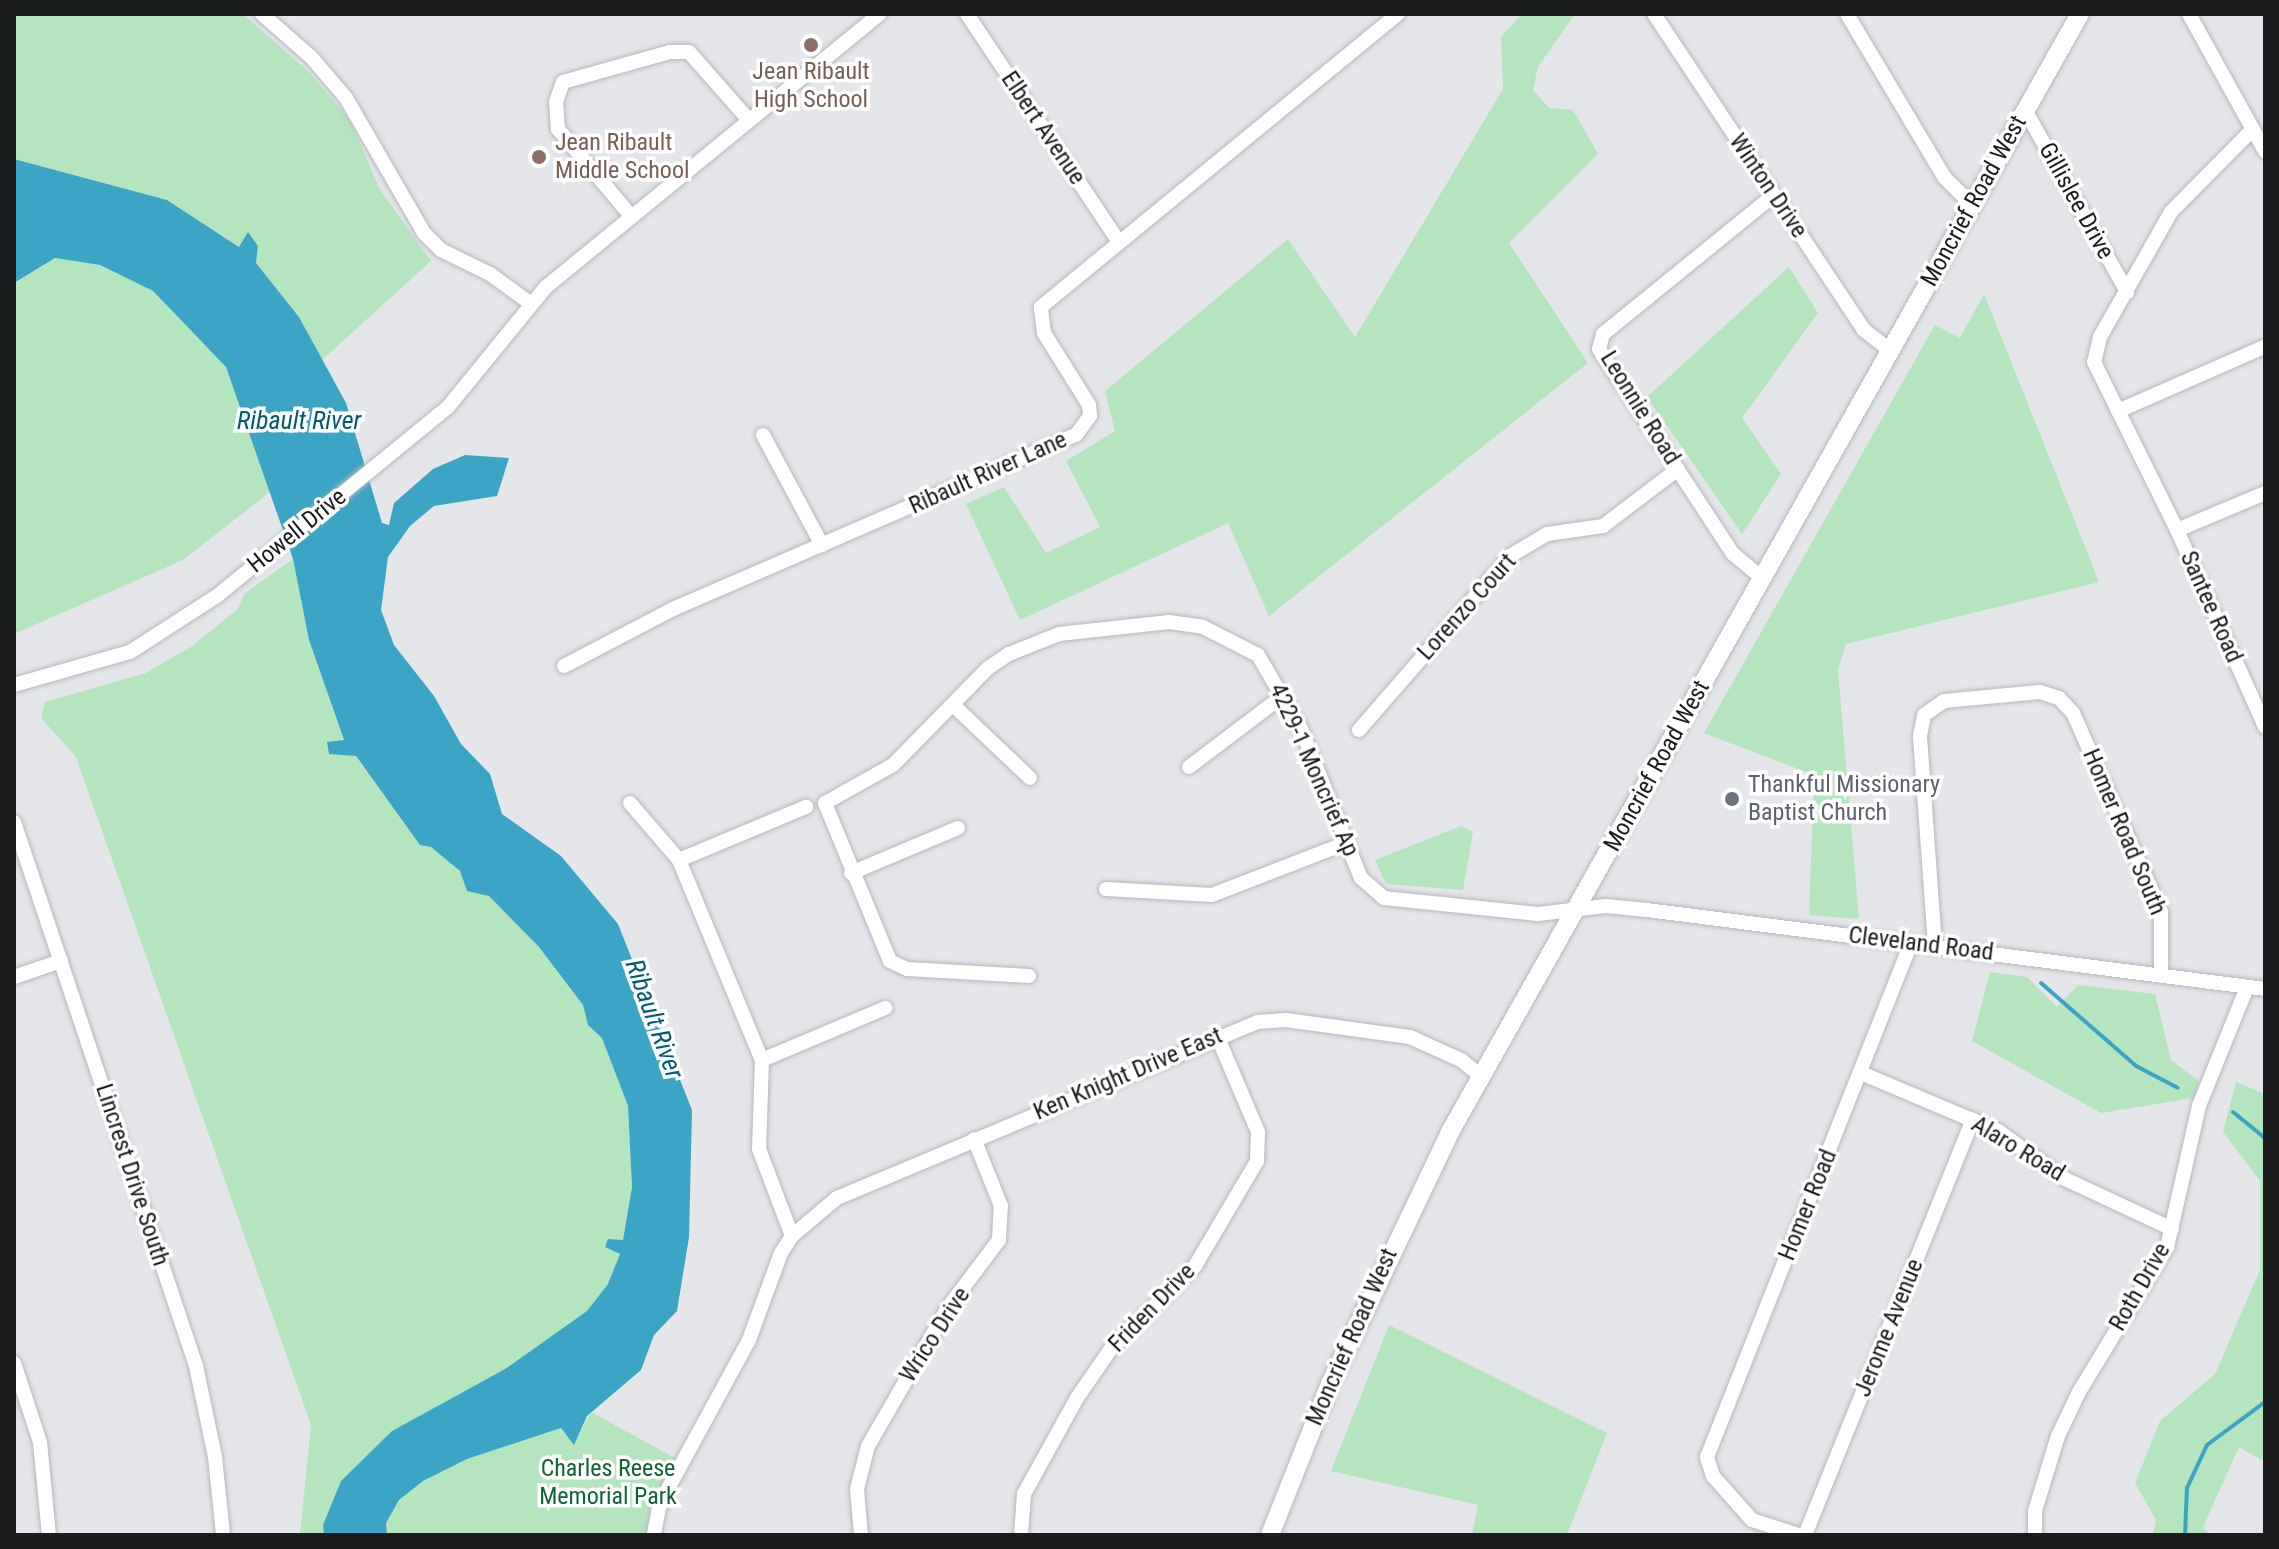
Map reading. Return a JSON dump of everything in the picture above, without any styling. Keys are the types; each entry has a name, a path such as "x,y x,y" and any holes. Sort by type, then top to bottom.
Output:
{"main road":[{"name":"Moncrief Road West","path":"1270,1535 1369,1297 1481,1076 2080,14"}],"street":[{"path":"262,14 311,57 346,98 424,233 441,250 490,274 530,303"},
{"name":"Howell Drive","path":"14,685 130,652 217,596 468,388 530,303 631,216 880,14"},
{"name":"Elbert Avenue","path":"967,14 1119,242"},
{"name":"Ribault River Lane","path":"564,666 673,609 1085,428 1089,405 1044,333 1039,315 1047,300 1398,14"},
{"name":"Winton Drive","path":"1654,14 1864,330 1890,350"},
{"path":"1847,14 1944,177 1972,205"},
{"path":"2189,14 2265,151"},
{"path":"631,216 558,129 556,102 563,82 670,52 689,52 749,120"},
{"name":"Gillislee Drive","path":"2025,110 2127,292"},
{"path":"2253,129 2185,192 2100,337 2094,362 2118,411 2264,347"},
{"name":"Leonnie Road","path":"1763,579 1733,554 1601,355 1601,338 1774,195"},
{"name":"Santee Road","path":"2118,411 2177,530 2265,727"},
{"path":"763,435 822,545"},
{"name":"Lorenzo Court","path":"1359,730 1510,556 1547,534 1603,526 1678,469"},
{"path":"2177,530 2265,493"},
{"name":"4229-1 Moncrief Ap","path":"851,873 825,803 893,765 998,660 1039,639 1169,622 1203,627 1247,646 1284,695 1346,843 1373,891 1403,903 1538,914 1576,910"},
{"name":"Homer Road South","path":"1935,946 1920,736 1924,715 1944,701 2040,692 2059,698 2073,713 2161,912 2161,975"},
{"path":"1189,767 1284,695"},
{"path":"953,705 1030,778"},
{"path":"630,803 679,860 762,1060 759,1149 792,1236 749,1340 660,1503 654,1535"},
{"path":"679,860 806,807"},
{"name":"Lincrest Drive South","path":"14,822 196,1366 215,1457 223,1535"},
{"path":"958,828 851,873 885,955 896,966 1029,976"},
{"path":"1106,889 1212,895 1346,843"},
{"name":"Cleveland Road","path":"1576,910 1606,906 2265,989"},
{"name":"Homer Road","path":"1798,1535 1752,1520 1707,1467 1911,943"},
{"path":"14,977 61,961"},
{"name":"Roth Drive","path":"2035,1535 2035,1511 2058,1436 2172,1229 2199,1106 2247,987"},
{"path":"762,1060 885,1008"},
{"name":"Ken Knight Drive East","path":"792,1236 837,1198 1217,1036 1276,1020 1391,1034 1425,1042 1481,1076"},
{"name":"Friden Drive","path":"1021,1535 1024,1494 1077,1398 1110,1350 1195,1266 1257,1161 1258,1132 1217,1036"},
{"name":"Alaro Road","path":"1861,1073 1973,1120 2012,1140 2065,1179 2172,1229"},
{"name":"Jerome Avenue","path":"1805,1535 1973,1120"},
{"name":"Wrico Drive","path":"861,1535 857,1489 868,1446 947,1309 999,1240 1001,1206 974,1139"},
{"path":"14,1363 40,1442 49,1535"}],"green space":[{"path":"14,14 243,14 310,73 350,120 379,188 431,261 322,360 299,317 256,263 258,246 248,233 240,247 167,200 14,159"},
{"path":"1522,14 1575,14 1538,67 1533,90 1549,108 1573,110 1598,154 1509,243 1588,363 1269,616 1228,523 1020,620 966,504 1004,487 1046,553 1100,527 1066,461 1115,431 1105,391 1288,239 1355,337 1503,89 1501,37"},
{"path":"55,258 100,265 153,291 226,367 271,491 183,560 14,634 14,283"},
{"path":"1789,267 1818,313 1742,418 1781,474 1742,534 1647,397"},
{"path":"1984,294 2099,582 1846,644 1838,670 1859,919 1809,915 1814,775 1704,733 1935,325 1960,338"},
{"path":"293,559 309,640 344,741 420,844 431,847 460,871 467,891 488,895 539,947 583,1005 588,1025 602,1038 628,1106 632,1187 623,1241 605,1247 621,1254 608,1284 587,1311 505,1369 392,1431 323,1525 324,1535 300,1535 311,1425 76,757 41,718 45,702 146,673 192,646 238,609 244,594"},
{"path":"1461,826 1473,832 1463,890 1386,884 1375,860"},
{"path":"1990,972 2027,977 2057,1007 2078,985 2155,994 2171,1060 2199,1081 2194,1098 2101,1113 1972,1041"},
{"path":"2236,1082 2265,1094 2265,1462 2239,1447 2203,1527 2210,1535 2153,1535 2156,1520 2135,1483 2160,1421 2215,1374 2260,1270 2260,1181 2223,1132"},
{"path":"1389,1325 1607,1433 1567,1535 1472,1535 1478,1505 1331,1471"},
{"name":"Charles Reese Memorial Park","path":"591,1412 675,1458 650,1508 647,1535 387,1535 386,1523 399,1500 423,1481 467,1459 561,1428 574,1444"}],"water":[{"name":"Ribault River","path":"14,159 167,200 239,247 248,232 258,246 256,263 299,317 346,403 382,523 389,525 394,503 433,469 465,455 509,458 497,496 434,506 410,526 388,557 381,610 394,645 434,696 461,744 490,774 502,814 561,856 618,924 692,1110 689,1237 677,1311 654,1335 641,1370 587,1416 574,1445 561,1428 467,1459 423,1481 399,1500 386,1523 387,1535 324,1535 323,1525 341,1481 392,1431 505,1369 587,1311 608,1284 620,1254 605,1247 608,1239 623,1240 632,1187 628,1106 602,1038 588,1025 583,1005 539,947 489,896 467,891 460,871 431,847 420,845 356,756 329,754 327,742 344,740 309,640 293,559 226,367 153,291 100,265 55,258 14,283"}],"waterway":[{"path":"2041,983 2136,1066 2178,1088"},
{"path":"2233,1112 2265,1138"},
{"path":"2185,1535 2187,1488 2207,1445 2265,1402"}],"place":[{"name":"Jean Ribault High School","path":"811,45"},
{"name":"Jean Ribault Middle School","path":"539,157"},
{"name":"Thankful Missionary Baptist Church","path":"1732,799"}]}
